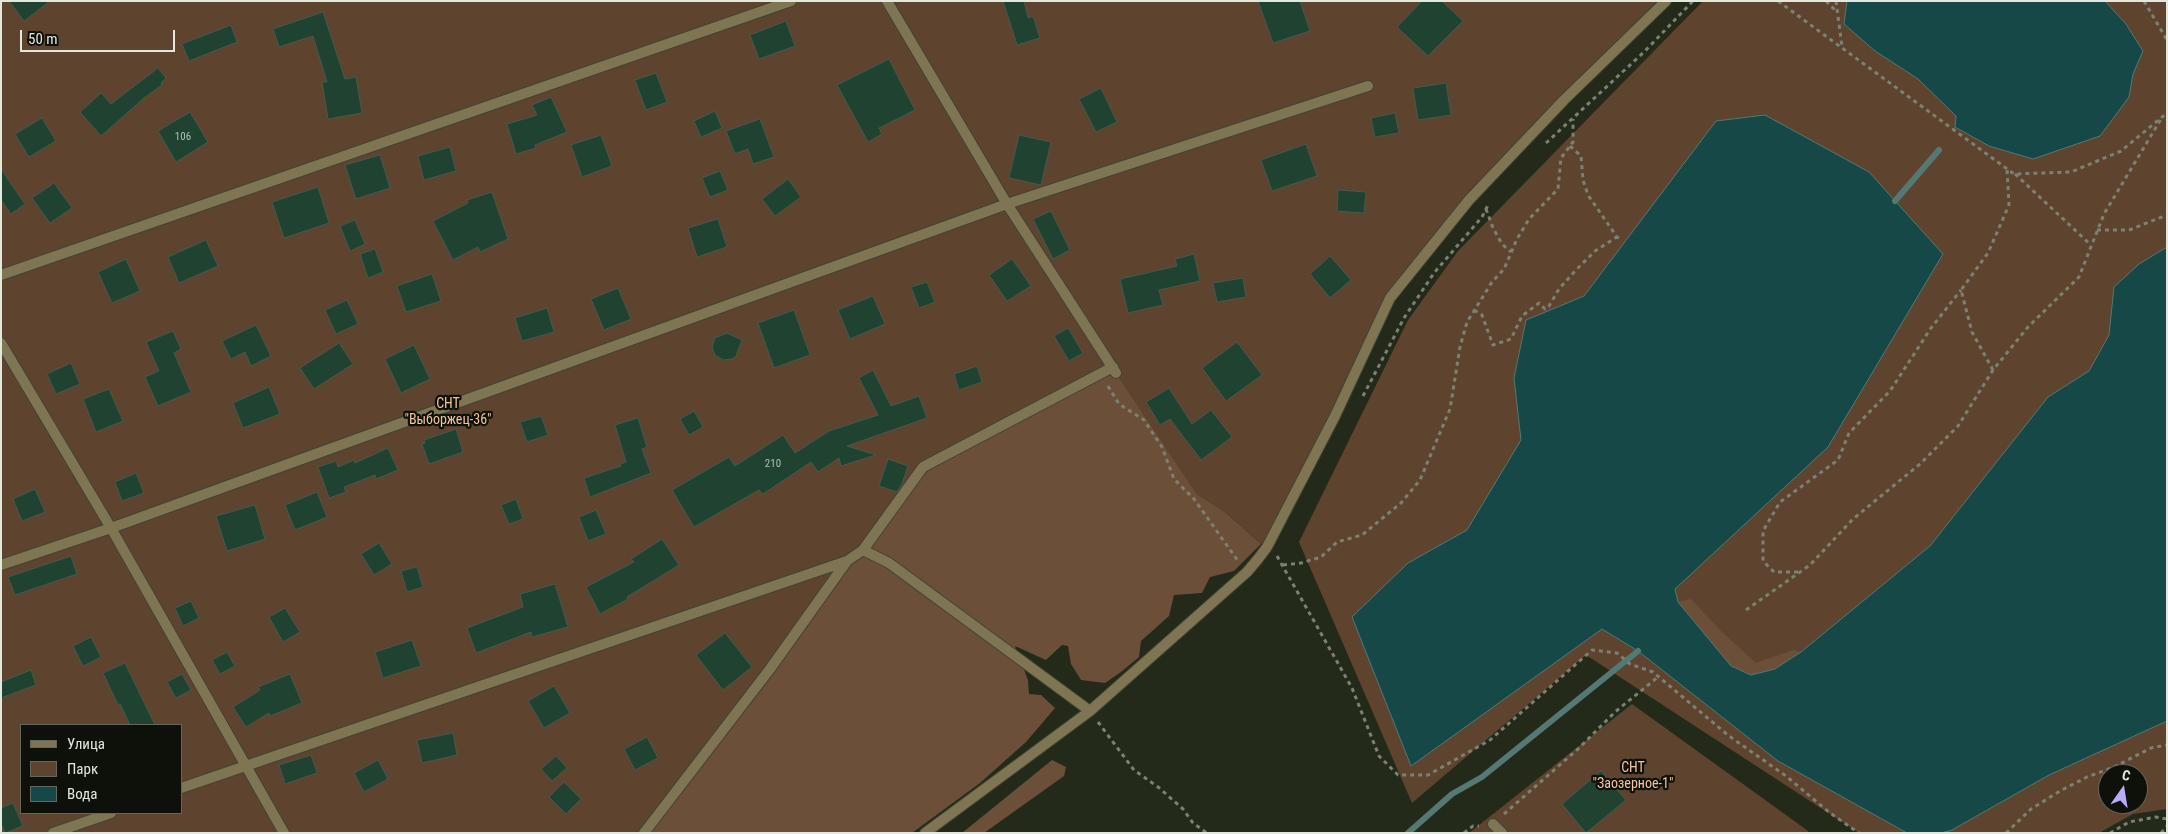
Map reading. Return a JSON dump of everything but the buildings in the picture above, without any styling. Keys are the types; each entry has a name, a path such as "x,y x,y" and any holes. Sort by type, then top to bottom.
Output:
{"street":[{"path":"1,275 791,1"},
{"path":"182,788 847,561 863,550 923,467 1100,373 1115,370 1007,204 887,1"},
{"path":"925,833 1090,711 1247,572 1267,547 1335,416 1390,298 1469,200 1564,100 1666,1"},
{"path":"1,565 111,528 1007,204 1368,86"},
{"path":"1,343 111,528 284,833"},
{"path":"863,550 889,563 1090,711"},
{"path":"644,833 770,669 847,561"},
{"path":"53,833 108,814"},
{"path":"1493,824 1502,833"}],"path":[{"path":"1546,144 1644,52 1693,1"},
{"path":"1778,1 2007,168 2090,245"},
{"path":"1826,1 1836,11"},
{"path":"1836,1 1842,48"},
{"path":"2144,1 2167,40"},
{"path":"2014,174 2071,172 2121,152 2167,113"},
{"path":"1283,565 1301,563 1321,556 1337,542 1362,535 1401,503 1420,480 1450,409 1467,322 1492,282 1504,269 1530,219 1558,189 1561,158 1573,142 1573,118"},
{"path":"1746,610 1810,565 1852,519 1920,464 1958,426 1993,370 2028,326 2079,277 2090,245 2104,214 2161,119"},
{"path":"1570,146 1581,156 1582,180 1588,195 1617,237 1622,240"},
{"path":"1799,572 1774,572 1762,560 1763,531 1780,502 1838,460 1848,434 1890,391 1931,328 1988,253 2008,205 2007,168"},
{"path":"1361,401 1409,311 1434,273 1482,217 1491,200"},
{"path":"1486,209 1493,228 1502,244 1512,252"},
{"path":"2097,230 2128,230 2167,215"},
{"path":"1474,310 1482,315 1493,345 1511,339 1522,316 1539,303 1545,309 1549,306 1559,289 1575,271 1595,251 1617,237"},
{"path":"1961,290 1972,332 1993,370"},
{"path":"1100,373 1120,404 1144,420 1162,447 1174,479 1194,500 1222,541 1247,572"},
{"path":"1267,547 1280,558 1352,688 1379,756 1398,775 1428,775 1490,740 1592,650 1617,653 1630,664 1653,672 1729,736 1786,776 1830,813 1860,833"},
{"path":"1280,558 1281,553"},
{"path":"1493,824 1578,749 1615,712 1658,677"},
{"path":"1090,711 1134,770 1183,808 1194,823 1207,833"},
{"path":"2006,833 2031,809 2060,791 2087,777 2114,768 2151,748 2167,745"},
{"path":"2110,833 2128,822 2156,817 2167,819"},
{"path":"2161,833 2167,826"}],"green space":[{"name":"СНТ \"Выборжец-36\"","path":"1,1 1666,1 1469,200 1390,298 1271,539 1261,544 1225,512 1197,494 1116,373 644,833 1,833"},
{"path":"1703,1 2167,1 2167,809 2148,812 2148,764 2098,764 2098,814 2133,814 2099,833 1859,833 1586,655 1412,803 1299,542 1408,320 1458,251"},
{"name":"СНТ \"Заозерное-1\"","path":"1632,704 1804,828 1810,833 1469,833"}],"shaded area":[{"path":"1110,368 1116,373 1197,494 1225,512 1261,544 1234,571 1210,577 1202,593 1174,595 1169,616 1141,641 1139,657 1105,683 1081,680 1071,664 1068,646 1062,645 1046,660 1015,646 1028,680 1029,694 1041,695 1055,708 1026,742 980,783 912,833 644,833 926,465"},
{"path":"1691,599 1722,632 1756,663 1793,650 1801,652 1775,669 1751,675 1731,666 1678,602"},
{"path":"1052,760 1066,767 1064,776 984,833 962,833"}],"water":[{"path":"1847,1 2105,1 2126,24 2143,51 2133,74 2129,97 2100,136 2033,159 1989,146 1955,127 1956,116 1918,79 1875,51 1844,24"},
{"path":"1765,115 1869,172 1943,254 1828,447 1675,589 1678,602 1731,666 1751,675 1775,669 1801,652 1930,546 2048,397 2089,371 2109,335 2114,287 2139,264 2167,247 2167,721 2049,775 1952,830 1941,833 1907,833 1778,761 1638,651 1602,629 1411,766 1352,617 1408,563 1467,530 1521,440 1514,378 1526,320 1584,296 1716,121"}],"waterway":[{"path":"1895,201 1939,150"},
{"path":"1408,833 1452,794 1482,777 1638,651"}]}
